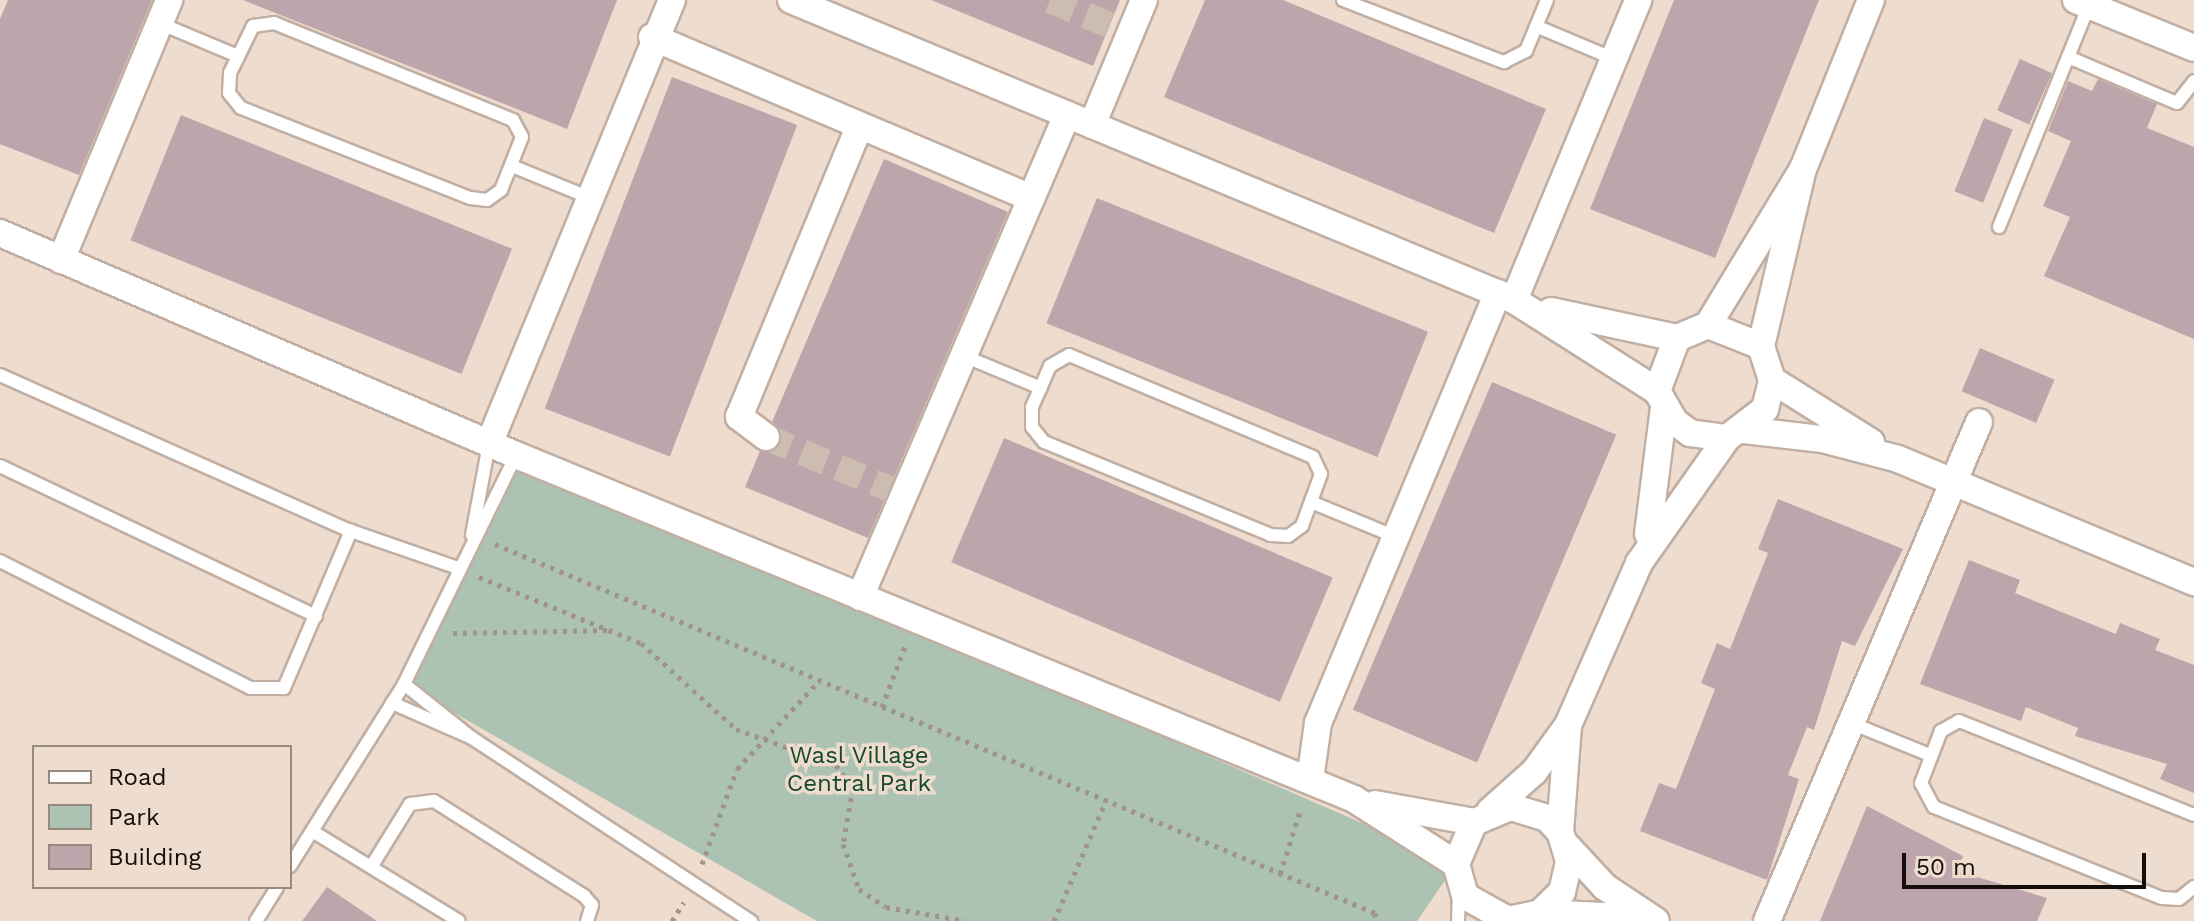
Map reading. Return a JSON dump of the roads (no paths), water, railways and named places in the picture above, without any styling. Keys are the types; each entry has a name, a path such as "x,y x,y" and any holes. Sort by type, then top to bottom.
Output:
{"street":[{"path":"489,444 652,37 672,0"},
{"path":"791,0 1506,297 1677,338 1708,325 1803,169"},
{"path":"1092,125 1120,30 1144,0"},
{"path":"1310,780 1318,723 1396,537 1638,0"},
{"path":"1639,563 1735,434 1765,409 1772,380 1761,346 1803,169 1871,0"},
{"path":"2083,3 2194,48"},
{"path":"61,260 164,12"},
{"path":"652,37 859,128 1031,198"},
{"path":"860,597 897,492 964,356 1067,115"},
{"path":"766,437 739,417 859,128"},
{"path":"0,233 489,444 1354,799 1457,872 1484,912 1529,918 1654,920"},
{"path":"1506,297 1660,399 1690,433 1822,439 1898,459"},
{"path":"1708,325 1761,346"},
{"path":"1457,872 1482,817 1534,772 1568,725 1639,563 1658,486 1660,399 1677,338"},
{"path":"1772,380 1898,459 2194,582"},
{"path":"1767,921 1979,422"},
{"path":"1529,918 1568,877 1564,839 1568,725"},
{"path":"1354,799 1482,817 1529,810 1654,920"}],"lane":[{"path":"1343,0 1504,62 1520,57 1538,27 1547,0"},
{"path":"1999,227 2068,57 2083,3"},
{"path":"164,12 238,56"},
{"path":"274,23 513,120 522,137 512,166 495,196 478,201 256,114 229,93 238,56 253,26 274,23"},
{"path":"1538,27 1614,59"},
{"path":"2068,57 2177,103 2194,81"},
{"path":"512,166 588,197"},
{"path":"1069,355 1305,453 1321,474 1296,533 1279,537 1044,442 1031,417 1041,388 1055,360 1069,355"},
{"path":"964,356 1041,388"},
{"path":"0,375 351,531 458,568"},
{"path":"472,535 489,444"},
{"path":"292,863 404,684 472,535 516,455"},
{"path":"0,466 316,616"},
{"path":"1311,502 1396,537"},
{"path":"0,561 250,688 284,688 351,531"},
{"path":"404,684 450,714 472,738"},
{"path":"392,703 472,738 751,921"},
{"path":"2194,815 1967,722 1946,725 1930,755 1921,783 1934,807 2170,900 2194,887"},
{"path":"1851,723 1930,755"},
{"path":"371,867 410,804 434,801 584,896 592,905 587,921"},
{"path":"312,831 459,921"},
{"path":"1457,872 1458,921"},
{"path":"256,921 276,889"}],"tunnel":[{"path":"1050,0 1109,25"},
{"path":"766,437 890,489"}],"park label":[{"name":"Wasl Village Central Park","path":"859,770"}]}
